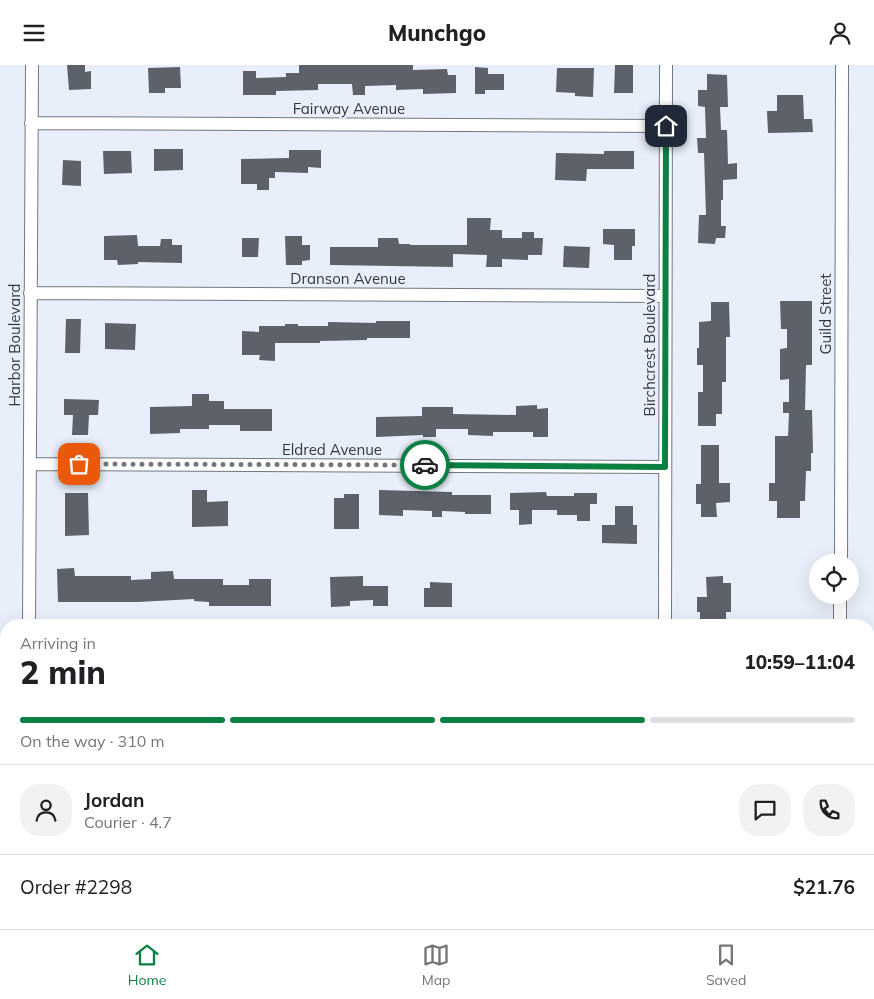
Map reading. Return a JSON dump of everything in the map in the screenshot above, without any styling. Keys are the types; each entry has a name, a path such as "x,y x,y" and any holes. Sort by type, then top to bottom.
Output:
{"street":[{"name":"Harbor Boulevard","path":"29,619 32,65"},
{"name":"Birchcrest Boulevard","path":"665,619 666,65"},
{"name":"Guild Street","path":"841,554 842,65"},
{"name":"Fairway Avenue","path":"31,123 666,126"},
{"name":"Dranson Avenue","path":"30,293 665,296"},
{"name":"Eldred Avenue","path":"30,464 665,467"},
{"path":"840,604 840,619"}],"building":[{"path":"67,65 85,65 85,72 91,71 91,89 69,90"},
{"path":"299,65 413,65 413,70 447,69 448,75 456,75 456,93 423,94 423,89 396,90 396,85 365,86 365,95 353,95 352,84 318,84 318,90 276,91 276,95 243,95 243,71 256,71 256,78 286,77 286,73 299,73"},
{"path":"615,65 633,65 633,93 614,93"},
{"path":"180,67 181,88 165,88 165,93 149,93 148,68"},
{"path":"475,67 488,68 488,74 504,74 504,90 485,90 485,94 475,94"},
{"path":"557,68 594,68 593,97 575,96 575,93 556,92"},
{"path":"707,74 727,75 728,107 720,107 721,130 727,130 728,164 737,163 737,179 723,180 721,226 726,226 725,238 716,238 715,244 698,243 699,215 706,215 704,153 698,153 697,138 706,138 705,107 698,106 698,90 707,90"},
{"path":"777,95 803,95 804,119 812,119 813,132 768,133 767,111 777,111"},
{"path":"154,149 183,149 183,170 154,171"},
{"path":"289,150 321,150 321,168 308,167 308,173 275,172 275,178 269,178 269,190 257,190 257,184 241,184 241,159 289,158"},
{"path":"103,151 131,151 132,173 104,174"},
{"path":"604,151 634,151 634,169 587,169 586,181 555,180 556,153 604,154"},
{"path":"63,160 81,161 81,186 62,185"},
{"path":"467,218 491,218 490,230 502,230 502,238 522,238 522,232 534,232 534,238 543,238 542,255 528,255 528,260 502,259 502,267 486,267 487,255 453,254 453,267 330,265 330,247 378,247 378,238 398,238 399,244 410,245 467,245"},
{"path":"603,229 635,229 635,246 632,246 632,260 614,260 614,245 603,244"},
{"path":"137,235 138,246 160,246 161,239 172,239 172,245 182,245 182,263 138,262 138,264 118,265 117,260 104,260 104,236"},
{"path":"285,236 302,236 302,245 310,245 310,260 302,261 302,265 286,265"},
{"path":"242,238 259,238 258,257 242,257"},
{"path":"564,246 590,247 589,268 563,267"},
{"path":"780,301 812,301 812,365 806,365 805,410 812,410 813,453 811,453 811,471 806,471 805,501 800,501 800,518 777,518 777,501 769,501 769,483 775,483 775,436 788,436 789,413 783,413 783,402 789,402 789,379 780,380 780,349 787,348 787,329 781,329"},
{"path":"711,302 729,302 730,337 726,337 726,382 722,382 722,414 716,414 716,426 698,426 698,392 703,392 703,365 697,365 699,322 711,321"},
{"path":"66,319 81,319 80,353 65,353"},
{"path":"376,321 410,321 410,338 367,338 367,340 320,341 320,343 275,343 275,361 259,360 260,355 242,355 242,331 259,332 259,326 298,324 298,326 328,326 328,322 376,323"},
{"path":"105,323 136,324 135,350 105,349"},
{"path":"192,394 209,394 209,401 224,401 224,409 272,409 272,431 240,431 240,425 209,425 209,429 180,429 180,433 150,434 150,407 192,406"},
{"path":"64,399 99,400 98,415 89,415 88,435 72,435 73,415 64,415"},
{"path":"537,405 537,409 548,408 548,437 533,437 533,432 493,432 493,436 468,435 468,429 436,429 436,437 423,437 423,435 376,437 376,417 422,416 422,407 453,407 453,414 516,415 516,406"},
{"path":"701,445 719,445 719,483 730,483 730,502 716,503 717,517 701,517 701,504 696,504 696,484 701,484"},
{"path":"192,490 207,490 207,502 228,501 228,526 192,527"},
{"path":"379,490 452,492 452,495 491,495 491,514 465,514 465,512 442,511 442,517 432,517 432,511 403,510 403,516 379,515"},
{"path":"546,492 547,496 574,496 574,493 597,493 597,504 590,504 590,521 577,521 577,515 557,515 557,510 532,510 532,524 519,525 519,510 510,510 510,493"},
{"path":"65,493 88,493 89,535 65,536"},
{"path":"344,494 359,494 359,529 334,529 334,498 344,498"},
{"path":"615,506 633,506 633,525 637,525 637,544 602,543 602,525 615,525"},
{"path":"74,568 75,576 131,576 131,580 151,579 151,572 173,571 174,579 223,579 223,585 249,585 249,579 271,579 271,606 209,606 209,602 194,601 194,599 138,602 58,602 57,569"},
{"path":"363,576 363,586 388,586 388,606 373,606 373,600 350,601 350,606 331,607 330,577"},
{"path":"723,576 723,583 731,583 731,612 726,612 726,619 700,619 700,612 697,612 697,597 707,597 706,577"},
{"path":"430,582 452,583 452,607 424,607 424,588 430,588"}],"way so far":[{"path":"79,464 425,465"}],"route":[{"path":"425,465 665,467 666,126"}]}
